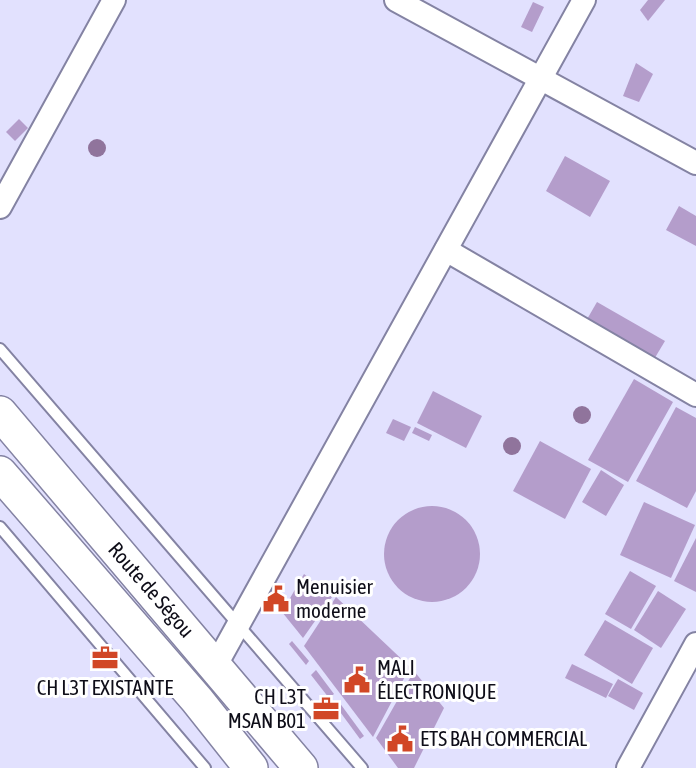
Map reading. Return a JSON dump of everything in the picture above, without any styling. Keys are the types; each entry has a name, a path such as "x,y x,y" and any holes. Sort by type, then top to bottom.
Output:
{"highway":[{"name":"Route de Ségou","path":"0,413 301,768"},
{"name":"Route de Ségou","path":"0,472 197,700 251,768"}],"street":[{"path":"0,207 114,0"},
{"path":"396,0 696,163"},
{"path":"216,665 584,0"},
{"path":"446,250 696,395"},
{"path":"628,768 696,644"}],"lane":[{"path":"0,350 362,768"},
{"path":"0,526 205,768"}],"building":[{"path":"648,0 665,0 648,21 640,10"},
{"path":"533,2 544,7 532,32 521,27"},
{"path":"636,63 653,74 639,102 623,96"},
{"path":"19,119 28,128 15,141 6,132"},
{"path":"565,156 610,181 590,217 546,191"},
{"path":"679,206 696,216 696,246 666,230"},
{"path":"597,302 665,341 653,361 586,321"},
{"path":"634,379 673,402 628,482 588,460"},
{"path":"433,391 482,416 466,448 417,423"},
{"path":"676,407 696,418 696,491 687,508 636,481"},
{"path":"393,419 411,427 404,441 386,433"},
{"path":"415,427 432,435 429,441 412,433"},
{"path":"540,441 591,469 565,519 513,491"},
{"path":"601,470 624,485 606,516 582,502"},
{"path":"644,502 695,525 671,578 620,555"},
{"path":"432,506 450,510 466,520 476,536 480,554 476,572 466,588 450,598 432,602 414,598 398,588 388,572 384,554 388,536 398,520 414,510"},
{"path":"696,538 696,592 674,581"},
{"path":"630,571 656,586 631,629 605,614"},
{"path":"304,574 332,597 303,638 282,612"},
{"path":"658,591 686,609 661,648 634,630"},
{"path":"336,597 410,667 373,737 304,646"},
{"path":"605,620 653,648 632,684 584,655"},
{"path":"292,641 309,661 306,665 289,644"},
{"path":"572,664 613,684 606,698 565,678"},
{"path":"316,670 334,694 329,698 311,675"},
{"path":"414,671 444,708 414,768 398,768 376,738"},
{"path":"618,679 643,693 634,710 608,696"},
{"path":"339,702 364,736 360,739 335,705"}],"place":[{"name":"Menuisier moderne","path":"276,599"},
{"name":"CH L3T EXISTANTE","path":"105,658"},
{"name":"MALI ÉLECTRONIQUE","path":"357,680"},
{"name":"CH L3T MSAN B01","path":"326,709"},
{"name":"ETS BAH COMMERCIAL","path":"400,739"}]}
